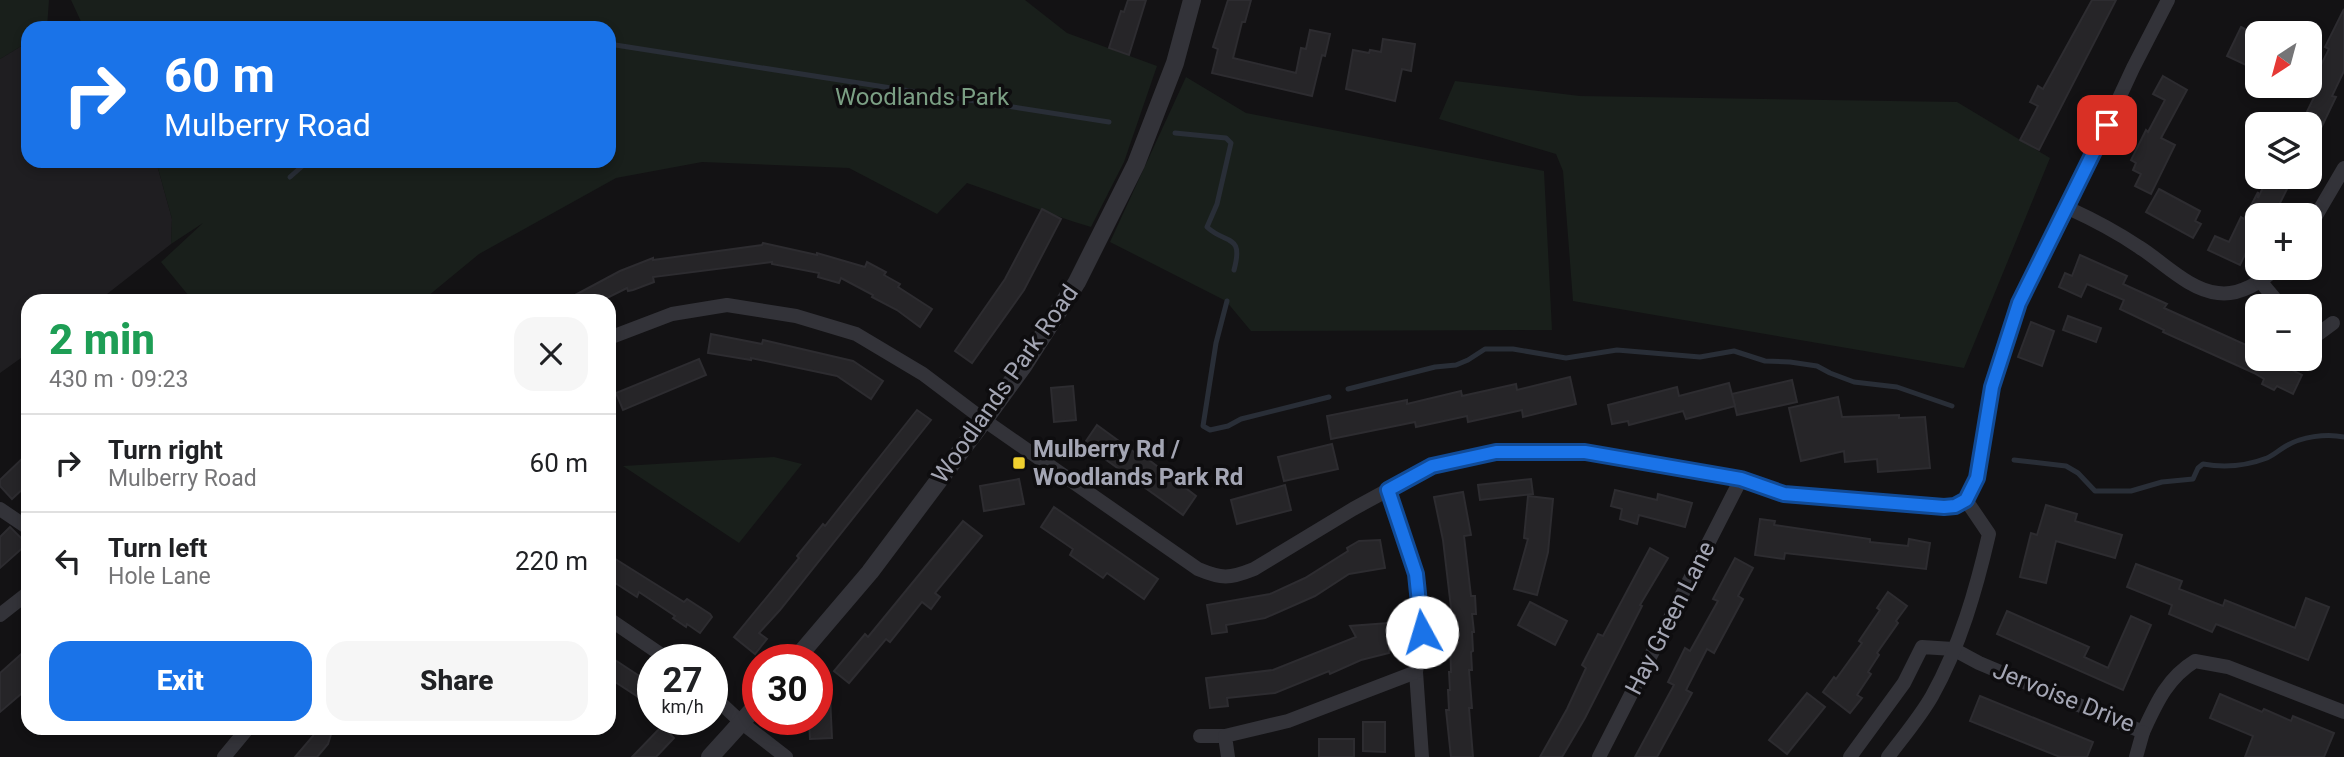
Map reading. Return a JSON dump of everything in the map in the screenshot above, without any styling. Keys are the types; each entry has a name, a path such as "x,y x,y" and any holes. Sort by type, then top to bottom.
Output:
{"street":[{"name":"Woodlands Park Road","path":"809,644 870,572 984,420 1024,365 1077,282 1136,164 1175,63 1192,0"},
{"path":"616,335 671,314 727,305 796,316 856,334 923,374 984,420 1198,569 1219,577 1238,575 1254,569 1432,466 1496,452 1585,452 1741,479 1784,494 1955,506 1966,500 1977,478 1992,387 2019,303 2168,0"},
{"path":"2322,206 2344,168"},
{"path":"2068,208 2140,247 2186,280 2211,292 2222,294 2242,290 2260,281 2271,294"},
{"path":"2322,331 2333,323"},
{"name":"Hay Green Lane","path":"1599,757 1741,479"},
{"path":"1388,490 1416,574 1422,632 1416,672 1422,757"},
{"path":"1888,757 1931,696 1975,592 1989,534 1966,500"},
{"path":"0,509 21,523"},
{"path":"0,615 21,598"},
{"path":"616,624 646,644"},
{"path":"1850,757 1904,683 1922,647 1953,649"},
{"name":"Jervoise Drive","path":"1953,649 1979,663 2143,732 2163,688 2195,661 2228,667 2344,712"},
{"path":"1200,736 1225,736 1288,721 1416,672"},
{"path":"710,757 742,723 728,710"},
{"path":"2136,757 2143,732"},
{"path":"224,757 242,735"},
{"path":"758,735 786,757"},
{"path":"1225,736 1228,757"}],"shaded area":[{"path":"21,46 21,168 158,168 172,219 171,244 107,294 21,294 21,358 0,373 0,59"}],"green space":[{"path":"0,0 49,0 48,21 21,21 21,46 0,59"},
{"name":"Woodlands Park","path":"71,0 1025,0 1067,33 1157,66 1124,162 1091,227 967,183 937,214 849,168 702,162 616,178 479,254 430,294 187,294 161,262 203,223 171,244 172,219 158,168 616,168 616,21 81,21"},
{"path":"1186,77 1246,113 1544,171 1552,330 1251,331 1226,301 1110,242"},
{"path":"1455,81 1580,96 1957,102 2050,158 1964,368 1573,301 1563,171 1556,154 1439,119"},
{"path":"774,457 802,464 739,543 623,466"}],"building":[{"path":"1128,0 1146,0 1129,55 1109,48 1121,11 1124,12"},
{"path":"1228,0 1251,0 1233,58 1296,73 1301,48 1306,49 1310,30 1330,34 1312,96 1212,73 1218,49 1213,47"},
{"path":"2092,0 2116,0 2039,150 2020,140 2038,106 2030,102 2038,86 2043,89"},
{"path":"2344,9 2344,71 2332,96 2336,97 2322,126 2322,112 2307,112 2314,98 2322,98 2322,63 2329,49 2325,47"},
{"path":"2241,27 2245,29 2245,65 2227,56"},
{"path":"1383,39 1415,44 1411,71 1402,69 1395,101 1346,89 1353,50 1381,52"},
{"path":"2163,76 2187,90 2161,138 2175,145 2151,194 2135,186 2141,174 2133,170 2136,163 2131,160 2165,100 2153,94"},
{"path":"2159,189 2200,211 2195,221 2201,224 2193,238 2146,212"},
{"path":"2262,189 2287,189 2280,203 2252,203 2258,192 2258,198"},
{"path":"1042,209 1061,219 1024,290 972,363 955,351 1005,279"},
{"path":"2241,217 2245,217 2245,254 2240,265 2208,250 2215,236 2229,242"},
{"path":"763,243 817,253 865,267 867,262 886,272 884,275 900,284 898,287 932,309 920,327 897,310 872,297 873,295 841,278 839,283 818,277 819,273 772,262 653,277 654,282 633,290 628,291 627,288 615,294 577,294 620,271 653,258"},
{"path":"2080,255 2127,276 2123,284 2167,304 2164,308 2245,344 2245,369 2163,332 2164,330 2120,309 2124,300 2087,284 2081,297 2059,287 2065,273 2072,276"},
{"path":"2068,316 2101,328 2096,342 2063,330"},
{"path":"2031,322 2054,331 2042,366 2018,357"},
{"path":"711,334 762,344 763,340 853,361 883,381 871,399 837,376 751,358 708,353"},
{"path":"699,359 706,375 623,410 616,393"},
{"path":"2250,371 2294,371 2302,375 2293,394 2277,386 2274,390 2262,384 2264,379"},
{"path":"1570,377 1576,404 1523,417 1522,410 1468,422 1467,416 1416,427 1415,422 1331,439 1327,416 1407,400 1407,404 1461,391 1462,396 1516,384 1517,390"},
{"path":"1792,380 1797,402 1737,415 1732,394"},
{"path":"1729,383 1735,406 1686,419 1683,411 1629,425 1628,421 1612,424 1608,405 1677,387 1679,396"},
{"path":"1073,386 1076,420 1054,422 1051,388"},
{"path":"1838,397 1842,417 1925,417 1930,468 1878,472 1877,459 1845,462 1844,451 1801,461 1789,408"},
{"path":"917,410 931,420 759,633 767,639 763,644 743,644 734,637 799,558 797,556 823,524 825,526"},
{"path":"1097,425 1134,452 1136,450 1196,496 1183,515 1084,444"},
{"path":"1332,444 1338,469 1284,481 1278,457"},
{"path":"21,460 21,491 12,499 0,486 0,480"},
{"path":"1019,479 1024,504 984,511 980,486"},
{"path":"1531,479 1533,494 1480,500 1478,485"},
{"path":"1285,485 1291,510 1237,524 1231,500"},
{"path":"1615,490 1657,500 1658,494 1692,503 1685,527 1639,515 1637,524 1620,519 1622,509 1611,506"},
{"path":"1463,492 1471,535 1464,536 1471,596 1475,596 1476,614 1472,614 1472,670 1469,670 1473,757 1451,757 1446,710 1449,710 1452,616 1443,540 1434,497"},
{"path":"1528,496 1553,499 1548,552 1537,595 1514,589 1528,539 1524,538"},
{"path":"2046,505 2077,514 2075,521 2122,535 2115,558 2056,541 2046,583 2020,577 2031,533 2037,535"},
{"path":"1054,507 1158,579 1144,599 1107,573 1103,578 1070,555 1073,549 1041,527"},
{"path":"1760,519 1775,521 1774,525 1870,539 1870,542 1908,546 1909,539 1930,543 1926,569 1785,553 1784,559 1755,555"},
{"path":"963,521 982,536 935,593 940,597 931,609 922,602 890,642 886,639 849,683 834,671 865,634 868,637"},
{"path":"10,527 21,538 21,549 0,568 0,537"},
{"path":"1380,540 1385,568 1349,574 1315,596 1265,618 1226,625 1227,632 1212,634 1207,605 1270,594 1305,578 1359,541"},
{"path":"1650,548 1668,558 1640,605 1642,606 1585,718 1562,757 1540,757 1567,709 1586,668 1582,665 1598,634 1603,636"},
{"path":"1735,558 1753,568 1738,596 1743,599 1714,653 1707,649 1686,690 1692,693 1657,757 1635,757 1674,685 1668,682 1685,648 1690,651 1718,601 1713,599"},
{"path":"616,559 684,602 687,599 712,617 700,633 687,624 686,627 673,618 675,616 639,592 637,597 616,584"},
{"path":"2136,564 2182,581 2179,589 2223,606 2225,600 2295,628 2306,598 2329,607 2308,660 2216,624 2212,632 2169,614 2172,605 2127,587"},
{"path":"1888,592 1907,606 1877,653 1879,655 1868,672 1871,674 1857,695 1862,698 1850,713 1823,692 1862,643 1859,641 1880,610 1877,608"},
{"path":"1530,602 1567,621 1555,645 1518,625"},
{"path":"2007,611 2089,647 2084,657 2108,668 2131,616 2151,625 2123,690 1997,634"},
{"path":"1388,623 1389,653 1361,660 1330,674 1329,671 1275,693 1227,698 1228,706 1210,708 1206,678 1273,670 1356,637 1350,626"},
{"path":"21,654 21,694 0,712 0,673"},
{"path":"616,661 637,674 637,696 616,683"},
{"path":"1807,693 1825,707 1787,754 1769,740"},
{"path":"2220,694 2262,712 2264,709 2291,721 2293,716 2334,733 2324,757 2245,757 2253,736 2210,718"},
{"path":"1980,696 2093,742 2087,757 2060,757 1970,721"},
{"path":"1363,722 1385,722 1385,752 1363,751"},
{"path":"331,735 328,744 317,757 295,757 313,736"},
{"path":"653,735 671,735 674,738 656,757 632,757"},
{"path":"810,735 832,735 832,738 810,739"},
{"path":"1319,739 1354,739 1354,757 1319,757"}],"waterway":[{"path":"616,45 1109,122"},
{"path":"1175,133 1226,138 1231,143 1217,204 1207,227 1235,245 1237,250 1234,270"},
{"path":"290,177 300,168"},
{"path":"1227,301 1216,343 1203,426 1210,430 1228,426 1241,419 1329,397"},
{"path":"1348,389 1435,367 1456,365 1485,349 1513,349 1566,358 1617,350 1700,357 1734,351 1765,361 1817,366 1854,382 1897,387 1952,406"},
{"path":"2014,460 2066,466 2078,473 2095,491 2131,491 2162,482 2193,479 2203,464 2227,466 2251,463 2306,438 2329,435 2344,437"}],"place":[{"name":"Mulberry Rd / Woodlands Park Rd","path":"1019,463"}],"route":[{"path":"1422,632 1416,574 1388,490 1432,466 1496,452 1585,452 1741,479 1784,494 1944,507 1955,506 1966,500 1977,478 1992,387 2019,303 2107,125"}]}
